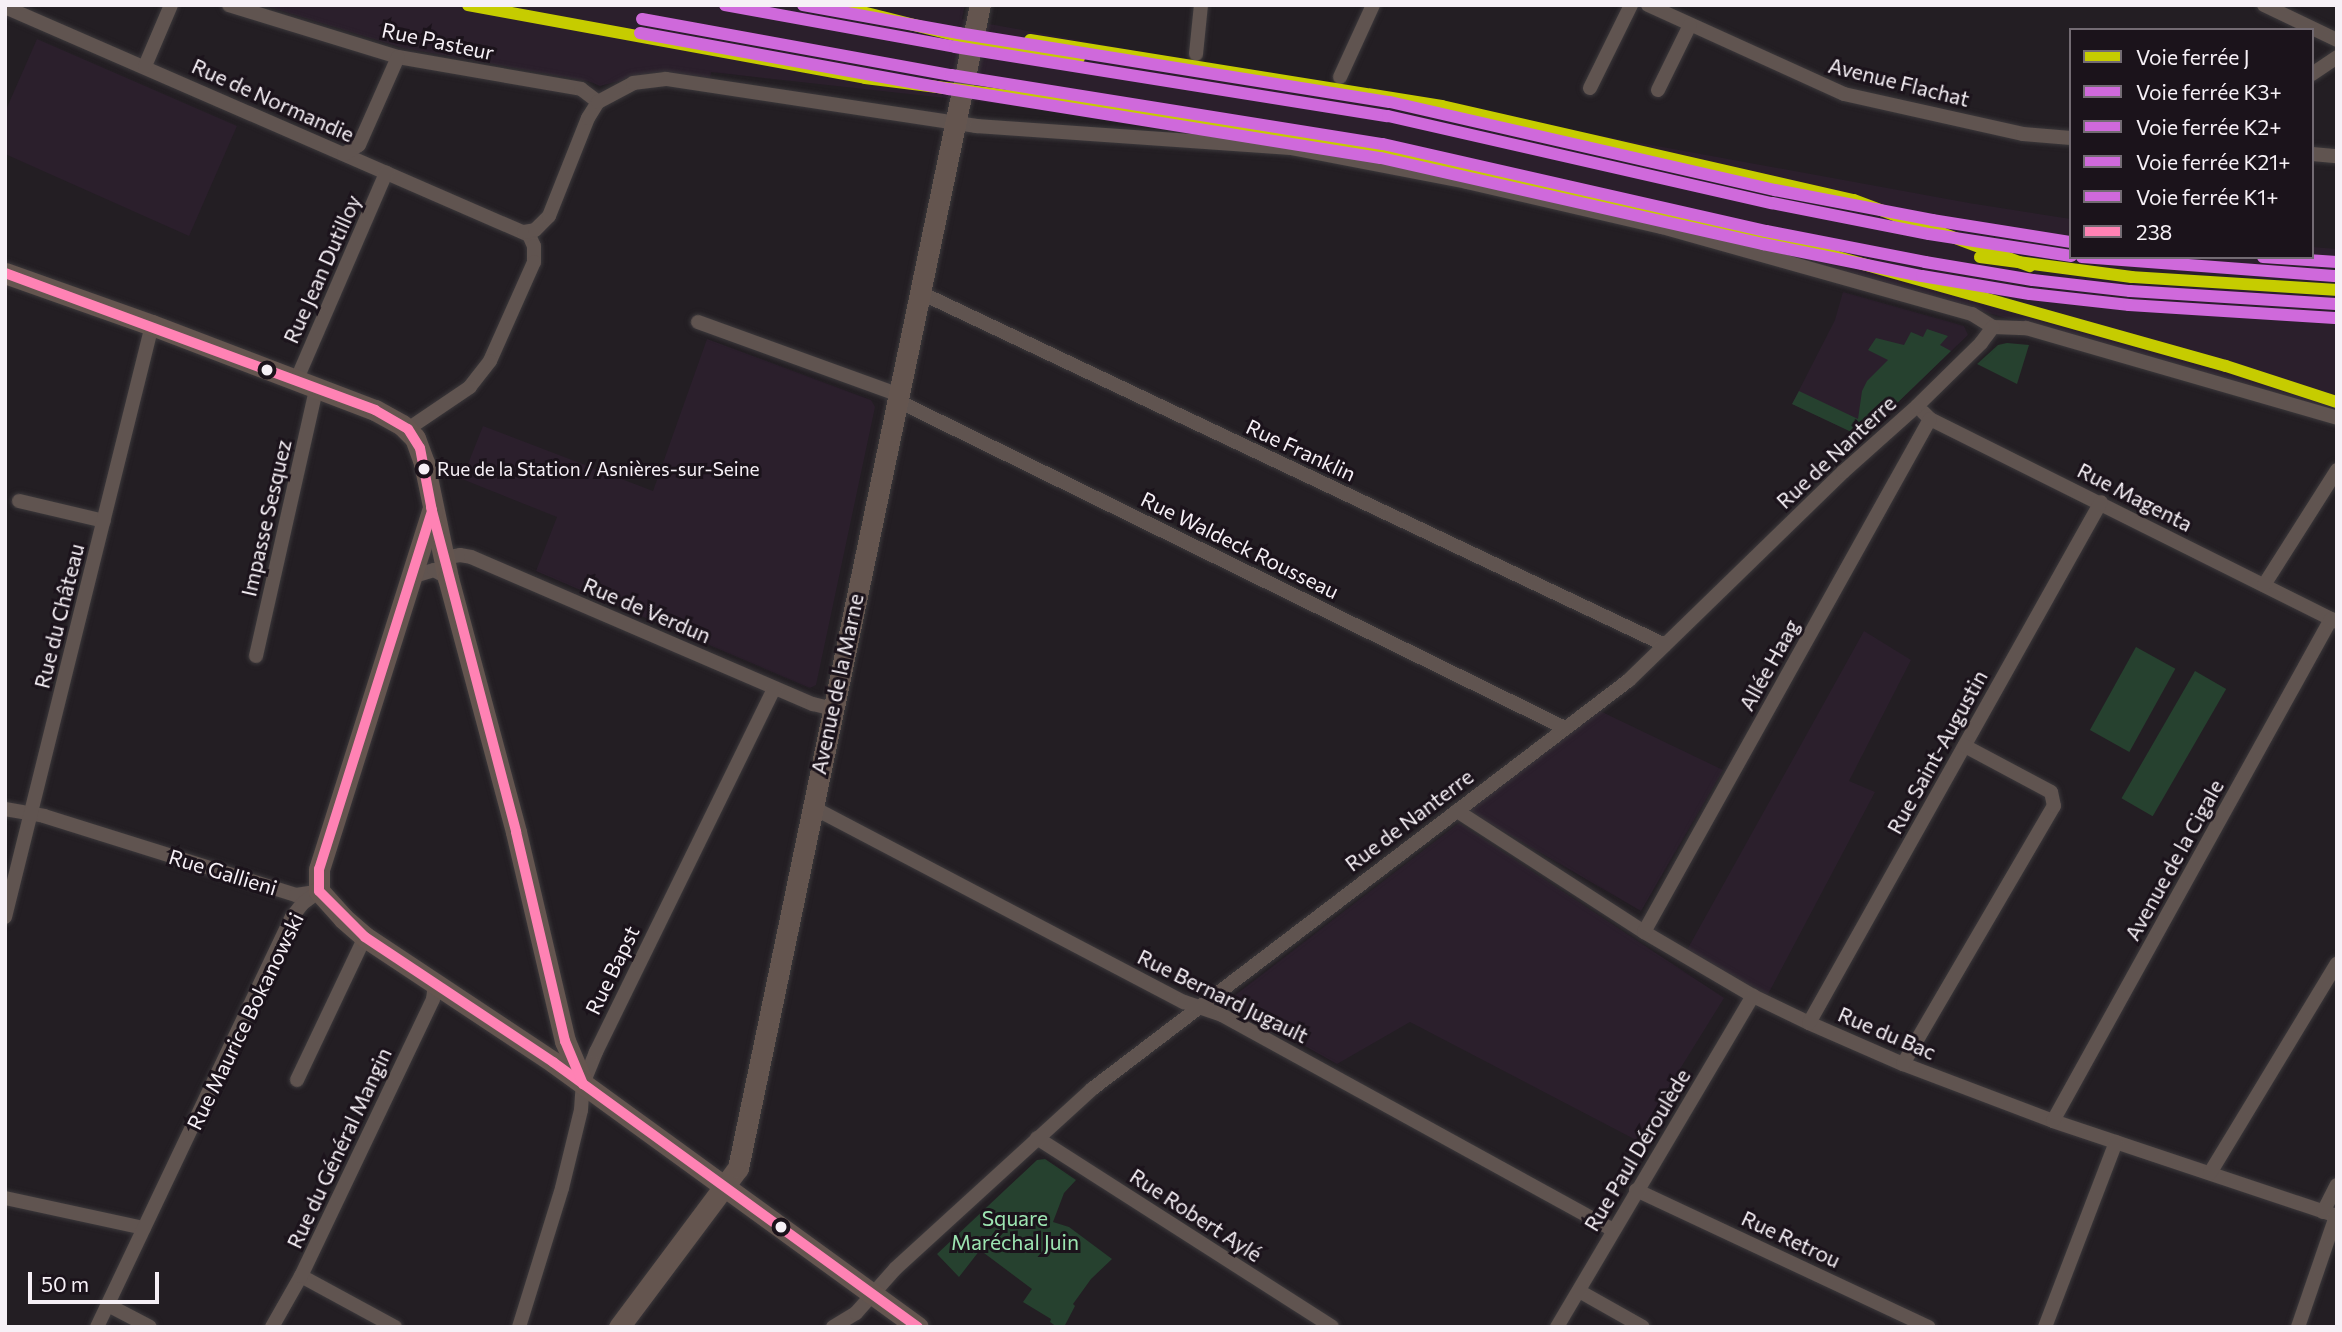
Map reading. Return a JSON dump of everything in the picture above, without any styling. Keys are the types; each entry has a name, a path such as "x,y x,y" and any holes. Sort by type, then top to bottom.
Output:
{"main road":[{"name":"Avenue de la Marne","path":"619,1327 738,1168 980,5"},
{"path":"5,273 152,325 375,410 408,429 420,448 445,568 516,832 565,1041 583,1084"},
{"name":"Rue Maurice Bokanowski","path":"319,891 319,869 432,511"},
{"path":"319,891 343,918 365,937 583,1084 918,1327"}],"street":[{"path":"145,66 170,5"},
{"name":"Rue Pasteur","path":"229,5 398,57 581,89 598,102"},
{"path":"1196,54 1202,5"},
{"path":"1340,77 1373,5"},
{"path":"1590,88 1631,5"},
{"name":"Avenue Flachat","path":"1648,5 1844,94 2023,134 2069,138"},
{"path":"2264,5 2312,28"},
{"name":"Rue de Normandie","path":"5,7 524,232"},
{"path":"1658,90 1690,25"},
{"path":"2314,29 2337,40"},
{"path":"344,154 359,145 398,57"},
{"path":"2314,73 2337,57"},
{"path":"408,429 470,387 491,361 534,262 534,246 524,232 535,230 549,216 588,118 598,102 641,81 666,79 957,122 1291,148 1467,182 1676,230 1972,314 1993,327 2026,328 2337,418"},
{"path":"2314,155 2337,156"},
{"name":"Rue Jean Dutilloy","path":"306,385 386,173"},
{"name":"Rue Franklin","path":"919,292 1665,645"},
{"name":"Rue Waldeck Rousseau","path":"698,321 897,397 1564,728"},
{"name":"Rue du Château","path":"5,917 152,325"},
{"name":"Rue de Nanterre","path":"833,1327 856,1313 896,1268 1092,1089 1629,680 1843,472 1917,406 1981,343 1993,327"},
{"name":"Impasse Sesquez","path":"256,656 306,385"},
{"name":"Rue Magenta","path":"1917,406 1930,419 2101,502 2334,621"},
{"name":"Allée Haag","path":"1644,932 1930,419"},
{"path":"2264,585 2337,470"},
{"path":"19,501 104,521"},
{"name":"Rue Saint-Augustin","path":"1809,1023 2101,502"},
{"name":"Rue de Verdun","path":"411,577 445,568 460,555 471,557 774,688 833,709"},
{"name":"Avenue de la Cigale","path":"2053,1121 2334,621"},
{"name":"Rue Bapst","path":"519,1327 562,1188 581,1111 583,1084 725,782 774,688"},
{"path":"1903,1064 2054,806 2051,792 1965,746"},
{"name":"Rue Bernard Jugault","path":"811,807 1184,1002 1222,1015 1613,1230"},
{"name":"Rue Gallieni","path":"5,809 44,816 296,895 319,891"},
{"name":"Rue du Bac","path":"1457,811 1644,932 1754,996 1809,1023 1903,1064 2053,1121 2332,1214"},
{"name":"Rue Maurice Bokanowski","path":"97,1327 292,917 302,904 319,891"},
{"path":"297,1080 365,937"},
{"path":"2210,1173 2337,963"},
{"name":"Rue du Général Mangin","path":"272,1327 301,1276 433,999 435,985"},
{"name":"Rue Paul Déroulède","path":"1557,1327 1636,1189 1754,996"},
{"name":"Rue Robert Aylé","path":"1037,1138 1332,1327"},
{"path":"2045,1327 2116,1142"},
{"path":"2298,1327 2332,1214 2337,1185"},
{"name":"Rue Retrou","path":"1636,1189 1929,1327"},
{"path":"5,1198 144,1228"},
{"path":"301,1276 395,1327"},
{"path":"1579,1291 1643,1327"},
{"path":"108,1305 150,1327"}],"shaded area":[{"path":"263,5 965,5 962,19 1969,203 2069,219 2069,259 2314,259 2314,247 2337,249 2337,413 1668,221 1368,152 1279,135 711,72 709,84 642,75 600,86 588,81 403,48"},
{"path":"37,39 237,126 189,236 5,154 5,112"},
{"path":"1843,292 1964,326 1968,335 1862,437 1792,404 1835,320"},
{"path":"707,339 871,400 875,407 816,685 810,688 536,571 557,517 462,479 483,426 653,491"},
{"path":"1864,631 1911,660 1849,781 1875,792 1766,998 1687,950"},
{"path":"1600,711 1723,770 1641,911 1469,811 1480,799"},
{"path":"1459,823 1724,998 1636,1140 1410,1022 1337,1064 1226,1002"}],"green space":[{"path":"1927,329 1948,336 1940,345 1951,351 1862,437 1792,404 1799,391 1858,419 1862,391 1867,381 1888,360 1868,350 1876,338 1904,345 1911,332 1923,337"},
{"path":"1998,345 2029,345 2017,384 1977,364"},
{"path":"2136,647 2175,669 2129,752 2090,730"},
{"path":"2195,671 2226,689 2153,816 2122,798"},
{"name":"Square Maréchal Juin","path":"1045,1159 1076,1180 1064,1193 1053,1222 1069,1227 1112,1259 1091,1279 1073,1304 1075,1306 1064,1327 1057,1327 1050,1322 1051,1319 1023,1302 1032,1289 980,1250 959,1277 937,1254 1037,1160"}],"rail line":[{"name":"J","path":"468,5 865,78 1256,127 1407,153 1756,234 2226,366 2337,402"},
{"name":"K2+","path":"725,5 955,47 1388,116 1772,203 1929,234 2069,256"},
{"name":"K1+","path":"803,5 958,33 1390,102 1775,190 1932,220 2069,242"},
{"name":"J","path":"834,5 958,36 1079,58"},
{"name":"K3+","path":"642,19 951,75 1383,144 1766,231 1925,262 2033,280 2130,291 2336,304"},
{"name":"K21+","path":"640,33 949,89 1381,158 1763,244 1922,276 2030,294 2129,305 2335,318"},
{"name":"J","path":"1030,40 1442,106 1854,200 2030,266"},
{"name":"J","path":"1980,257 2132,277 2337,290"},
{"name":"K2+","path":"2109,259 2337,276"},
{"name":"K1+","path":"2293,259 2337,262"}],"transit line":[{"name":"238","path":"5,273 375,410 408,429 420,448 432,511 319,869 319,891 365,937 553,1062 918,1327"},
{"name":"238","path":"431,507 516,832 565,1041 583,1084"}],"place":[{"name":"Rue de la Station / Asnières-sur-Seine","path":"424,469"}]}
